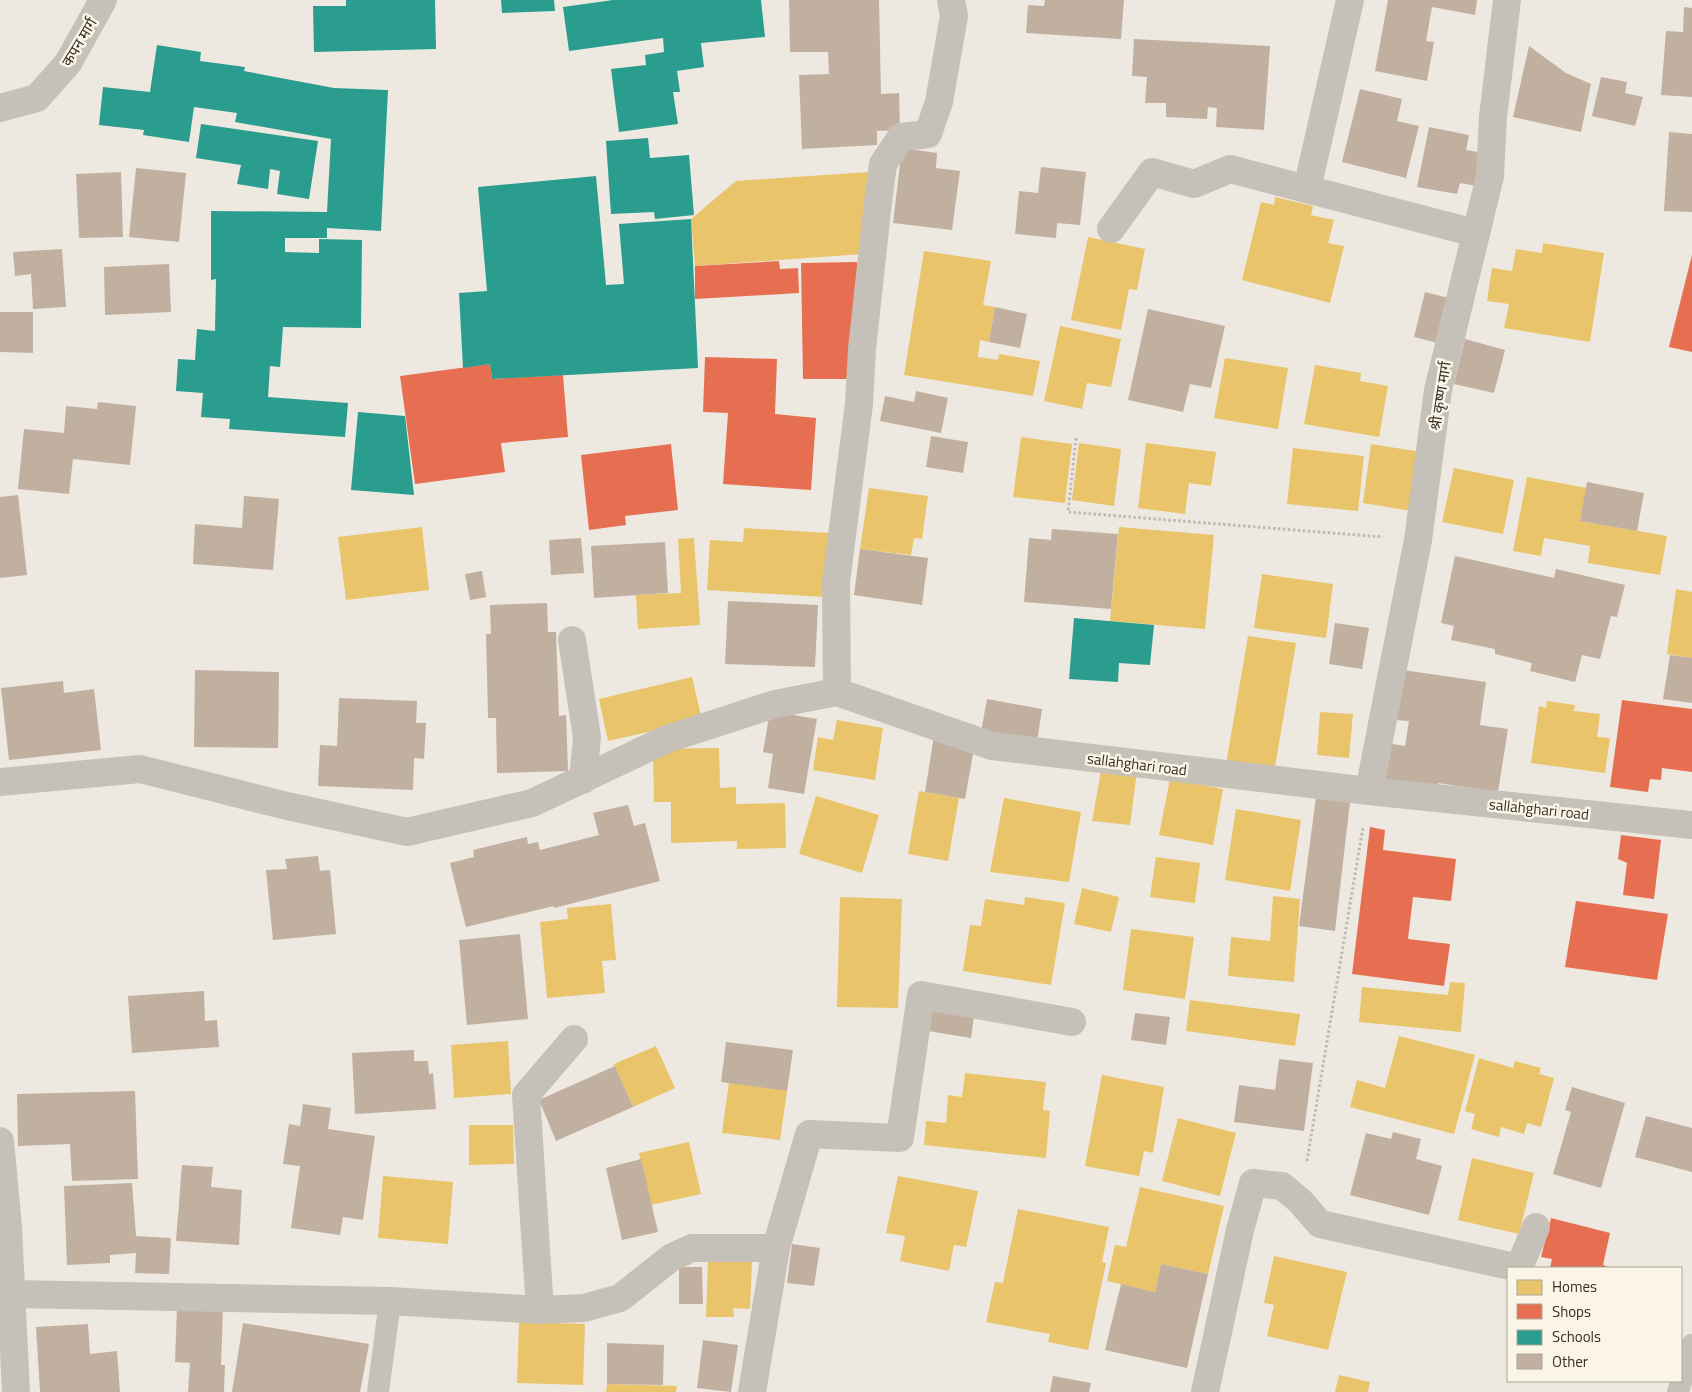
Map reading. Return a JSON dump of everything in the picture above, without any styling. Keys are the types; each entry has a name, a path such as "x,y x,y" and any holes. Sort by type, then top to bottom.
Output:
{"street":[{"name":"कपन मार्ग","path":"0,108 38,98 68,62 103,0"},
{"path":"0,782 140,769 287,806 407,832 532,804 667,740 775,704 837,692 836,582 854,445 863,339 883,164 901,137 928,134 939,102 954,16 951,0"},
{"path":"1307,189 1350,0"},
{"name":"श्री कृष्ण मार्ग","path":"1369,791 1418,540 1438,390 1490,176 1493,117 1507,0"},
{"path":"1111,228 1152,172 1194,184 1230,169 1475,233"},
{"path":"572,640 587,737 583,780"},
{"name":"sallahghari road","path":"837,692 992,746 1369,791 1692,825"},
{"path":"752,1392 776,1248 809,1134 900,1138 921,995 1072,1022"},
{"path":"540,1310 526,1094 574,1039"},
{"path":"0,1141 12,1294 16,1392"},
{"path":"1206,1392 1240,1230 1253,1183 1282,1186 1300,1201 1320,1224 1514,1267"},
{"path":"1519,1267 1536,1227"},
{"path":"12,1294 390,1301 540,1310 584,1308 620,1298 672,1257 692,1248 776,1248"}],"lane":[{"path":"378,1392 390,1301"},
{"path":"1682,1379 1692,1345"}],"path":[{"path":"1076,438 1068,512 1418,540"},
{"path":"1300,1201 1369,791"}],"building: Homes":[{"path":"869,172 863,254 695,266 691,219 736,181"},
{"path":"1275,197 1313,206 1311,215 1334,220 1328,243 1344,246 1330,303 1242,280 1261,202 1274,205"},
{"path":"1088,237 1145,249 1137,290 1129,289 1121,330 1071,320"},
{"path":"1543,243 1604,253 1590,342 1504,328 1509,304 1487,301 1492,268 1512,271 1516,249 1542,253"},
{"path":"924,251 991,261 983,305 995,307 989,342 980,340 978,357 998,360 999,354 1040,361 1033,396 904,375"},
{"path":"1060,326 1121,339 1111,387 1087,383 1082,409 1044,401"},
{"path":"1225,358 1288,368 1278,429 1214,418"},
{"path":"1315,365 1361,373 1360,381 1388,386 1379,437 1304,424"},
{"path":"1021,437 1072,444 1065,503 1013,497"},
{"path":"1079,443 1121,449 1114,506 1072,500"},
{"path":"1146,443 1216,452 1211,486 1189,483 1185,514 1138,508"},
{"path":"1371,444 1428,453 1418,512 1363,503"},
{"path":"1293,448 1364,456 1358,511 1287,504"},
{"path":"1454,468 1514,480 1503,534 1442,522"},
{"path":"1527,477 1587,488 1580,521 1667,536 1660,575 1588,563 1590,546 1544,538 1541,556 1513,551"},
{"path":"869,488 928,496 922,539 914,538 911,555 860,549"},
{"path":"422,527 429,590 346,600 338,537"},
{"path":"1119,527 1214,535 1205,629 1110,621"},
{"path":"744,528 830,533 825,597 707,590 710,540 743,542"},
{"path":"694,538 700,625 638,629 636,595 681,593 678,539"},
{"path":"1262,574 1333,584 1326,638 1254,628"},
{"path":"1676,589 1692,592 1692,658 1667,654"},
{"path":"1248,636 1296,643 1274,773 1226,764"},
{"path":"692,677 702,720 608,741 599,699"},
{"path":"1547,701 1575,705 1574,711 1600,714 1597,737 1610,738 1605,773 1531,763 1539,706 1546,708"},
{"path":"1320,712 1353,714 1349,758 1317,755"},
{"path":"837,720 883,728 875,780 813,770 818,737 833,740"},
{"path":"719,748 720,788 736,787 736,804 785,803 786,848 737,849 737,841 671,843 671,802 654,802 653,749"},
{"path":"1102,766 1137,771 1130,825 1092,821"},
{"path":"1170,779 1223,789 1213,845 1159,835"},
{"path":"919,791 959,798 948,861 908,854"},
{"path":"816,796 879,815 862,873 799,854"},
{"path":"1004,798 1081,812 1069,882 990,872"},
{"path":"1236,809 1301,820 1290,891 1225,880"},
{"path":"1156,857 1200,863 1195,903 1150,897"},
{"path":"1082,888 1119,897 1111,932 1074,924"},
{"path":"1273,896 1300,899 1294,982 1228,976 1231,937 1270,941"},
{"path":"840,897 902,899 898,1008 837,1007"},
{"path":"1025,897 1065,903 1051,985 963,971 970,925 981,926 985,899 1024,905"},
{"path":"611,904 616,960 602,961 605,993 547,998 540,922 568,919 567,908"},
{"path":"1131,929 1194,937 1185,999 1123,990"},
{"path":"1450,982 1465,983 1461,1032 1359,1022 1362,987 1448,995"},
{"path":"1190,1000 1300,1014 1295,1046 1186,1031"},
{"path":"1399,1036 1475,1055 1454,1134 1350,1107 1357,1080 1385,1088"},
{"path":"508,1041 511,1094 454,1098 451,1045"},
{"path":"656,1046 675,1088 633,1107 614,1064"},
{"path":"1479,1058 1513,1068 1515,1061 1541,1068 1539,1074 1554,1078 1541,1127 1527,1123 1524,1134 1501,1127 1499,1137 1471,1129 1475,1114 1465,1111"},
{"path":"965,1073 1046,1082 1043,1110 1050,1111 1046,1158 924,1145 926,1121 946,1123 948,1095 962,1097"},
{"path":"1102,1075 1164,1087 1153,1153 1144,1151 1139,1176 1085,1166"},
{"path":"729,1082 787,1091 780,1140 722,1133"},
{"path":"1178,1118 1236,1133 1220,1196 1162,1181"},
{"path":"469,1125 513,1125 514,1164 469,1165"},
{"path":"689,1142 701,1194 651,1205 639,1153"},
{"path":"1472,1158 1534,1173 1519,1234 1458,1220"},
{"path":"383,1176 453,1182 448,1244 378,1238"},
{"path":"898,1176 978,1191 966,1247 954,1245 949,1271 900,1261 905,1236 886,1233"},
{"path":"1140,1187 1224,1206 1208,1274 1161,1264 1155,1292 1107,1281 1115,1245 1126,1247"},
{"path":"1018,1209 1109,1227 1102,1262 1106,1263 1088,1350 1048,1342 1050,1334 986,1322 995,1282 1003,1283"},
{"path":"1274,1256 1347,1272 1328,1350 1267,1336 1274,1305 1264,1303"},
{"path":"708,1261 752,1262 750,1309 733,1308 734,1317 706,1317"},
{"path":"519,1322 585,1324 583,1385 517,1383"},
{"path":"1339,1375 1370,1382 1368,1392 1335,1392"},
{"path":"607,1384 677,1386 676,1392 606,1392"}],"building: Shops":[{"path":"1692,255 1692,352 1669,347"},
{"path":"779,261 780,269 798,268 799,293 695,299 695,266"},
{"path":"857,262 858,379 803,379 801,263"},
{"path":"705,357 777,359 775,414 816,418 811,490 723,484 728,413 703,412"},
{"path":"490,364 492,379 563,375 568,437 501,443 505,472 415,484 400,376"},
{"path":"671,444 678,510 625,516 626,525 589,530 581,455"},
{"path":"1622,700 1692,709 1692,772 1662,768 1661,780 1650,779 1648,792 1610,787"},
{"path":"1370,827 1385,830 1383,850 1456,859 1451,901 1413,897 1408,939 1450,944 1444,986 1352,974"},
{"path":"1621,835 1661,840 1654,899 1623,895 1627,863 1618,859"},
{"path":"1576,901 1668,914 1657,980 1565,967"},
{"path":"1551,1218 1610,1233 1603,1265 1608,1267 1550,1267 1552,1259 1541,1257"}],"building: Schools":[{"path":"346,0 435,0 436,49 314,52 313,6 346,6"},
{"path":"501,0 554,0 555,11 502,13"},
{"path":"613,0 761,0 765,37 701,43 704,67 677,71 680,92 673,92 678,124 619,132 611,69 646,65 645,55 664,52 663,38 569,51 563,7"},
{"path":"157,45 201,52 200,61 245,67 244,71 334,88 388,90 381,231 327,228 327,238 285,238 285,252 319,253 319,239 362,240 361,328 283,327 280,367 270,366 268,397 348,403 345,437 229,429 230,419 201,417 203,393 176,391 178,359 195,360 197,329 215,331 216,279 211,280 211,211 327,212 331,139 235,122 237,113 194,107 189,142 143,135 144,130 99,125 103,87 150,92"},
{"path":"201,124 318,141 309,199 277,194 280,171 270,169 268,189 237,184 241,165 196,158"},
{"path":"648,138 650,158 689,155 694,215 655,219 654,212 611,214 606,141"},
{"path":"596,176 606,285 624,284 619,224 691,219 698,368 492,379 490,364 463,368 459,293 487,291 478,187"},
{"path":"358,412 405,416 414,495 351,490"},
{"path":"1074,618 1154,625 1150,665 1119,663 1118,682 1069,679"}],"building: Other":[{"path":"789,0 879,0 881,94 899,93 900,130 877,131 877,145 802,149 799,75 829,74 828,52 790,52"},
{"path":"1045,0 1124,0 1121,39 1026,33 1028,5 1044,6"},
{"path":"1388,0 1477,0 1475,15 1432,7 1426,41 1434,42 1427,81 1375,71"},
{"path":"1684,7 1692,8 1692,97 1661,95 1666,31 1683,32"},
{"path":"1134,39 1270,46 1264,130 1216,127 1217,108 1208,107 1207,119 1166,117 1166,103 1145,103 1147,77 1132,76"},
{"path":"1529,46 1566,73 1591,84 1581,132 1513,117"},
{"path":"1601,77 1627,82 1625,93 1643,97 1635,126 1592,116"},
{"path":"1360,89 1402,99 1397,121 1419,126 1406,178 1342,162"},
{"path":"1429,127 1469,135 1466,150 1484,153 1477,186 1460,183 1457,194 1417,187"},
{"path":"1669,132 1692,134 1692,212 1664,211"},
{"path":"902,148 937,153 936,168 960,171 952,230 893,223"},
{"path":"1041,167 1086,172 1080,225 1057,223 1056,238 1015,234 1019,191 1038,193"},
{"path":"136,168 186,173 179,242 129,237"},
{"path":"121,172 123,237 79,238 76,174"},
{"path":"62,249 66,307 33,309 31,274 15,276 13,252"},
{"path":"169,264 171,312 105,315 104,267"},
{"path":"1425,292 1449,298 1438,343 1414,337"},
{"path":"995,307 1027,314 1020,348 989,342"},
{"path":"1148,309 1225,326 1211,388 1190,384 1183,412 1128,400"},
{"path":"0,312 33,312 33,353 0,352"},
{"path":"1465,339 1505,350 1494,393 1454,384"},
{"path":"916,391 948,398 941,433 880,421 885,396 914,402"},
{"path":"98,402 136,406 130,465 73,459 69,494 18,489 24,429 64,433 66,406 97,409"},
{"path":"931,436 968,442 963,473 926,467"},
{"path":"1587,482 1644,493 1637,531 1580,521"},
{"path":"18,495 27,575 0,578 0,497"},
{"path":"244,496 279,499 273,570 193,564 195,524 242,528"},
{"path":"1052,529 1118,534 1111,609 1024,602 1029,538 1051,540"},
{"path":"581,538 584,573 551,575 549,540"},
{"path":"665,542 668,593 594,598 591,546"},
{"path":"860,549 928,558 922,605 854,595"},
{"path":"1455,556 1554,578 1556,569 1625,585 1617,617 1611,616 1600,659 1582,655 1575,682 1530,671 1532,663 1495,654 1495,649 1451,640 1454,626 1441,623"},
{"path":"482,571 486,597 470,600 465,574"},
{"path":"728,601 818,605 815,667 725,664"},
{"path":"547,603 548,632 556,632 559,716 566,715 568,771 497,773 496,718 488,718 486,634 491,634 490,605"},
{"path":"1335,623 1369,628 1362,669 1329,664"},
{"path":"1670,655 1692,658 1692,703 1663,699"},
{"path":"195,670 279,672 278,748 194,747"},
{"path":"1403,670 1486,682 1480,725 1508,729 1498,792 1438,783 1437,793 1380,783 1386,743 1405,746 1409,721 1395,720"},
{"path":"63,681 64,693 94,689 101,750 9,760 1,688"},
{"path":"339,698 417,701 416,723 426,723 424,759 414,758 413,790 318,786 320,745 337,746"},
{"path":"987,699 1042,709 1037,742 981,732"},
{"path":"770,711 817,719 804,794 768,788 773,754 763,752"},
{"path":"934,736 975,743 965,799 925,792"},
{"path":"1316,797 1350,802 1335,931 1299,926"},
{"path":"628,805 634,826 645,823 660,881 554,908 554,906 466,927 450,863 474,857 473,850 527,837 528,844 538,842 540,850 599,835 593,813"},
{"path":"318,856 320,871 330,870 336,934 273,940 266,870 287,869 285,859"},
{"path":"520,934 528,1019 467,1025 459,940"},
{"path":"204,991 205,1021 217,1020 219,1047 132,1053 128,996"},
{"path":"932,1002 975,1009 971,1038 928,1031"},
{"path":"1135,1013 1170,1017 1166,1045 1131,1040"},
{"path":"726,1042 793,1050 787,1091 721,1082"},
{"path":"414,1050 414,1061 428,1061 429,1074 433,1073 436,1109 355,1114 352,1053"},
{"path":"1279,1059 1313,1063 1304,1131 1234,1122 1239,1085 1275,1090"},
{"path":"615,1066 633,1107 556,1141 539,1100"},
{"path":"1572,1087 1625,1103 1601,1188 1553,1174 1571,1112 1565,1110"},
{"path":"135,1091 138,1179 72,1181 70,1144 18,1146 17,1094"},
{"path":"303,1104 331,1108 328,1129 375,1136 363,1220 343,1217 340,1235 291,1228 300,1166 283,1164 289,1124 300,1126"},
{"path":"1646,1116 1692,1128 1692,1172 1635,1157"},
{"path":"1393,1132 1421,1139 1416,1159 1442,1166 1429,1215 1350,1195 1366,1133 1391,1139"},
{"path":"641,1159 658,1232 622,1240 606,1168"},
{"path":"182,1165 213,1167 211,1187 242,1190 239,1245 176,1241"},
{"path":"132,1183 136,1236 171,1238 169,1274 135,1273 136,1253 110,1255 110,1263 67,1265 64,1186"},
{"path":"792,1244 820,1248 814,1286 787,1283"},
{"path":"1161,1264 1208,1274 1187,1368 1105,1350 1121,1284 1155,1292"},
{"path":"679,1267 702,1267 703,1304 679,1304"},
{"path":"177,1307 223,1308 221,1365 225,1365 224,1392 188,1392 190,1363 175,1362"},
{"path":"243,1323 369,1344 360,1392 232,1392"},
{"path":"88,1324 90,1354 117,1351 120,1392 40,1392 36,1327"},
{"path":"703,1340 738,1345 731,1392 697,1388"},
{"path":"607,1343 664,1345 663,1385 607,1384"},
{"path":"1053,1376 1091,1383 1089,1392 1050,1392"}]}
